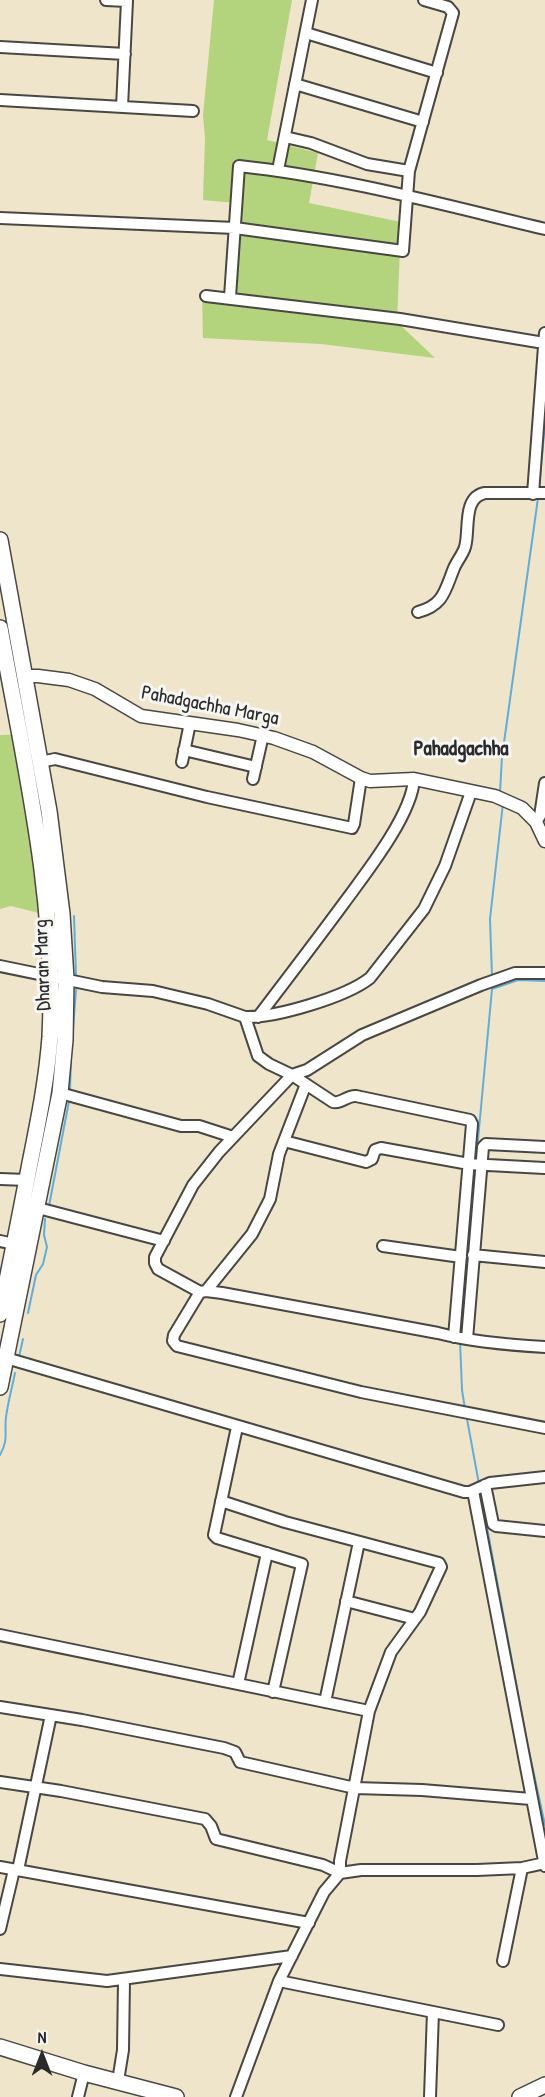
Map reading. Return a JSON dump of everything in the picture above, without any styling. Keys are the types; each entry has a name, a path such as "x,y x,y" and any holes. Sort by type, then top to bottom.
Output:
{"main road":[{"name":"Dharan Marg","path":"0,540 11,678 40,762 49,811 62,914 66,979 65,1040 60,1093 0,1387"},
{"name":"Dharan Marg","path":"0,628 11,678 33,810 47,913 51,976 50,1037 45,1090 27,1180 7,1242 0,1314"},
{"path":"0,2047 84,2073 176,2097"},
{"path":"520,2097 545,2085"}],"street":[{"path":"106,0 127,1 122,107"},
{"path":"278,170 312,0"},
{"path":"0,218 235,228 403,251 409,171 453,13 448,7 424,0"},
{"path":"306,33 437,73"},
{"path":"0,47 125,54"},
{"path":"295,84 423,122"},
{"path":"0,100 193,111"},
{"path":"285,138 311,143 367,164 409,171"},
{"path":"230,297 239,166 278,170 407,196 545,229"},
{"path":"206,296 230,297 544,338 540,493 484,493 476,497 470,512 466,544 446,592 439,601 426,610 418,612"},
{"name":"Pahadgachha Marga","path":"11,678 38,676 69,680 95,689 141,716 263,735 313,752 370,781 414,779 510,801 522,808 536,822 545,840"},
{"path":"182,762 190,723"},
{"path":"254,779 263,735"},
{"path":"184,750 256,767"},
{"path":"40,762 55,759 207,797 352,828 361,778"},
{"path":"258,1017 377,857 405,809 413,790 414,779"},
{"path":"536,822 540,816 545,783"},
{"path":"0,966 102,987 153,991 179,996 245,1017 258,1017 297,1009 360,986 370,978 424,909 446,866 471,792"},
{"path":"545,973 515,973 481,985 362,1035 308,1070 292,1075 233,1137 193,1185 155,1257 158,1269 203,1292 467,1340 545,1347"},
{"path":"245,1017 258,1056 337,1103 349,1096 356,1096 470,1120 472,1124 454,1337"},
{"path":"306,1084 279,1154 270,1199 257,1225 203,1292 174,1335 173,1341 177,1346 361,1392 545,1428"},
{"path":"60,1093 181,1126 199,1126 233,1137"},
{"path":"284,1141 366,1162 372,1159 375,1149 381,1148 469,1164 544,1168"},
{"path":"467,1340 484,1145 545,1147"},
{"path":"0,1179 27,1180"},
{"path":"38,1208 164,1241"},
{"path":"383,1246 461,1257"},
{"path":"474,1255 545,1262"},
{"path":"6,1358 464,1492 473,1491 490,1483 545,1477"},
{"path":"237,1427 220,1501 215,1536 302,1564 273,1692"},
{"path":"485,1485 492,1524 545,1531"},
{"path":"0,1782 205,1820 211,1826 216,1839 323,1865 340,1873 361,1870 477,1870 522,1868 545,1864 473,1491"},
{"path":"220,1501 285,1522 439,1563 441,1571 415,1619 391,1652 369,1712 340,1860 340,1873 324,1892 279,1981 236,2097"},
{"path":"325,1702 359,1542"},
{"path":"238,1684 267,1552"},
{"path":"346,1601 415,1619"},
{"path":"0,1635 369,1712"},
{"path":"0,1707 224,1748 235,1752 240,1762 355,1788 422,1790 531,1799"},
{"path":"0,1929 36,1787 51,1715"},
{"path":"0,1867 309,1923"},
{"path":"503,1961 522,1868"},
{"path":"0,1969 107,1981 292,1956"},
{"path":"118,2081 123,2050 124,1980"},
{"path":"279,1981 498,2025"},
{"path":"430,2097 433,2012"},
{"path":"78,2097 84,2073"}],"green space":[{"path":"214,0 292,0 267,140 318,153 309,203 401,222 397,322 435,358 321,344 203,338 202,294 230,297 236,203 203,200 205,138 203,115"},
{"path":"35,734 31,761 45,792 63,919 11,906 0,909 0,735"}],"waterway":[{"path":"539,489 545,423"},
{"path":"500,792 502,757 538,498"},
{"path":"492,976 490,919 503,803"},
{"path":"74,916 76,976"},
{"path":"476,1161 492,989 518,980 545,981"},
{"path":"73,1029 76,990"},
{"path":"70,1091 71,1059"},
{"path":"49,1206 69,1101"},
{"path":"460,1334 475,1168"},
{"path":"28,1313 36,1275 43,1264 47,1247 44,1235 45,1219"},
{"path":"19,1357 23,1339"},
{"path":"460,1341 465,1409"},
{"path":"0,1455 5,1440 6,1417 15,1373"},
{"path":"467,1419 479,1484"},
{"path":"481,1495 527,1742 545,1825"}],"district":[{"name":"Pahadgachha","path":"461,749"}]}
